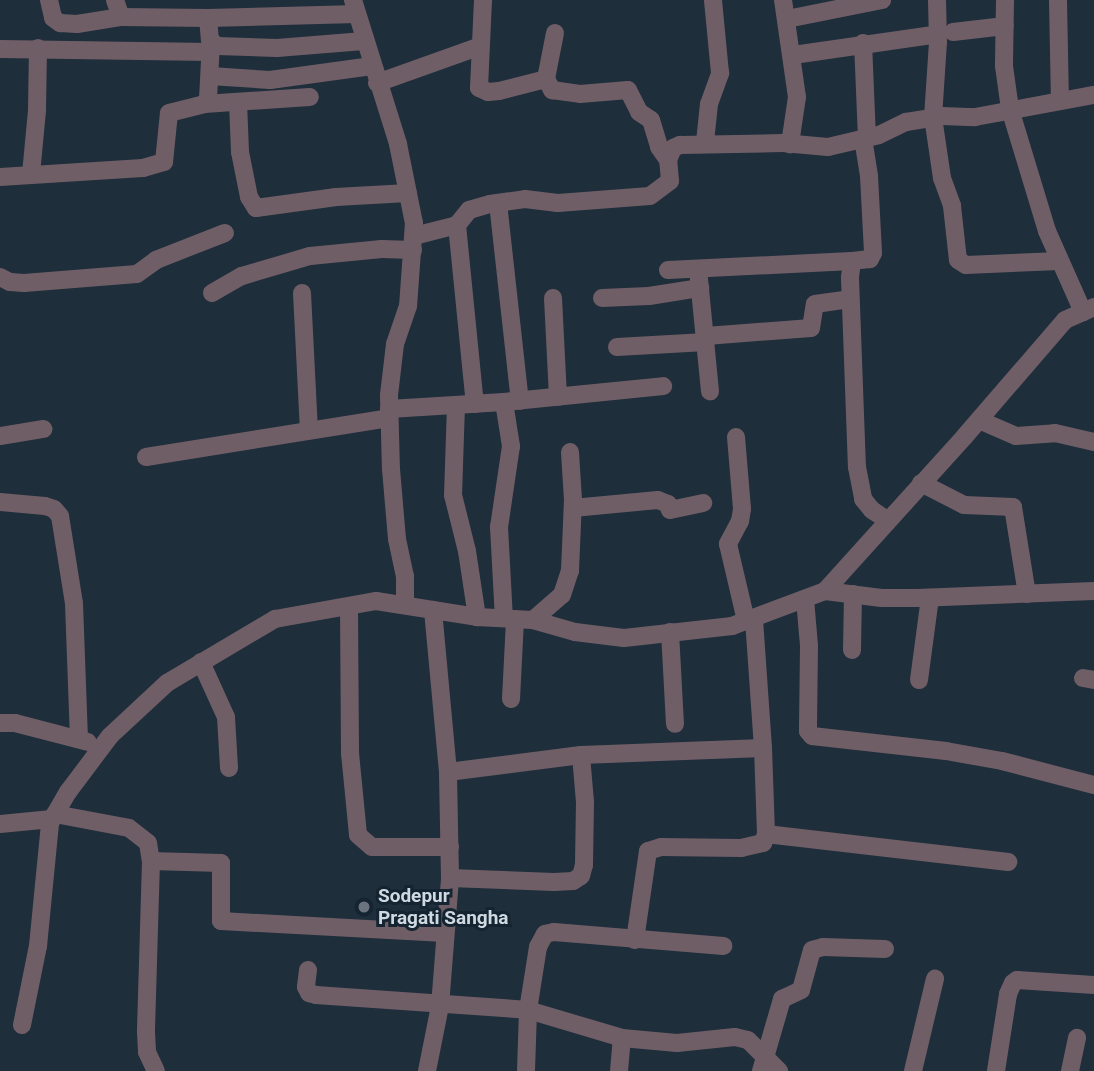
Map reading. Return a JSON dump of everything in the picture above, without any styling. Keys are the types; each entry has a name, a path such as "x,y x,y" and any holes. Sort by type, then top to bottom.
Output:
{"street":[{"path":"49,0 53,18 60,23 77,24 118,8 208,18 355,7 398,144 414,243 408,306 395,344 389,413 397,539 405,576 405,605"},
{"path":"483,0 478,83 482,91 499,91 546,79"},
{"path":"705,142 709,104 720,74 713,0"},
{"path":"783,0 797,97 790,144"},
{"path":"787,19 882,0"},
{"path":"937,0 945,33 933,117 942,178 952,206 961,264 1059,261"},
{"path":"22,1025 36,960 54,817 102,747 167,683 275,619 376,601 477,617 533,620 575,632 624,638 733,626 825,591 1065,320 1088,310 1059,261 1010,109 1004,66 1005,0"},
{"path":"1058,0 1060,101"},
{"path":"204,104 210,76 208,18"},
{"path":"793,55 863,43 1005,26"},
{"path":"212,293 242,275 303,257 414,243 457,225 469,210 525,200 558,203 650,196 670,181 668,160 659,146 651,120 639,112 628,90 565,94 552,90 546,79 555,33"},
{"path":"0,49 217,46 277,48 364,41"},
{"path":"668,270 870,259 873,253 865,138 863,43"},
{"path":"210,76 270,80 375,74 481,46"},
{"path":"31,174 37,110 38,48"},
{"path":"668,160 673,148 680,145 705,142 828,147 865,138 906,122 933,117 975,117 1094,95"},
{"path":"0,177 158,165 164,162 169,113 204,104 310,97"},
{"path":"238,102 240,152 249,197 256,208 336,197 408,193"},
{"path":"498,203 512,402 511,446 499,527 510,619 511,699"},
{"path":"457,225 475,404"},
{"path":"0,277 10,282 24,283 137,274 156,260 225,233"},
{"path":"852,261 850,299 859,485 872,510 887,520"},
{"path":"698,269 710,390"},
{"path":"602,298 649,296 700,288"},
{"path":"302,293 309,430"},
{"path":"553,298 558,397"},
{"path":"617,347 811,328 815,304 850,299"},
{"path":"146,457 309,430 389,413 663,386"},
{"path":"456,405 453,495 467,551 477,617"},
{"path":"979,420 1016,436 1055,433 1094,442"},
{"path":"0,436 43,429"},
{"path":"635,940 648,851 661,846 754,847 764,843 766,834 763,748 750,620 728,544 740,521 742,509 736,437"},
{"path":"533,620 562,594 566,586 573,508 569,452"},
{"path":"921,483 964,505 1013,507 1027,594"},
{"path":"573,508 658,500 668,504 670,510 704,503"},
{"path":"0,502 45,506 54,509 60,516 74,603 79,738"},
{"path":"825,591 882,598 1094,592"},
{"path":"852,650 853,594"},
{"path":"919,680 930,598"},
{"path":"805,599 810,657 808,732 812,736 946,751 1002,761 1094,785"},
{"path":"349,607 350,753 358,835 372,847 450,847"},
{"path":"427,1071 440,1006 450,878 448,772 433,610"},
{"path":"670,632 675,724"},
{"path":"201,662 226,718 230,742 229,768"},
{"path":"0,723 15,723 79,738 102,747"},
{"path":"448,772 582,755 763,748"},
{"path":"450,878 554,882 573,881 580,876 584,865 585,802 582,755"},
{"path":"0,824 54,817 129,828 148,843 151,862 146,1032 147,1052 156,1071"},
{"path":"766,834 1008,862"},
{"path":"151,862 221,863 221,921 445,933"},
{"path":"526,1071 527,1010 538,947 545,934 554,932 723,946"},
{"path":"769,1066 782,999 801,990 811,950 823,947 885,949"},
{"path":"308,970 309,993 440,1006 527,1010 622,1038 677,1043 735,1037 748,1040 769,1066"},
{"path":"913,1071 935,979"},
{"path":"996,1071 1008,994 1013,982 1017,980 1094,985"},
{"path":"619,1071 622,1038"},
{"path":"1070,1071 1077,1038"}],"place":[{"name":"Sodepur Pragati Sangha","path":"364,907"}]}
